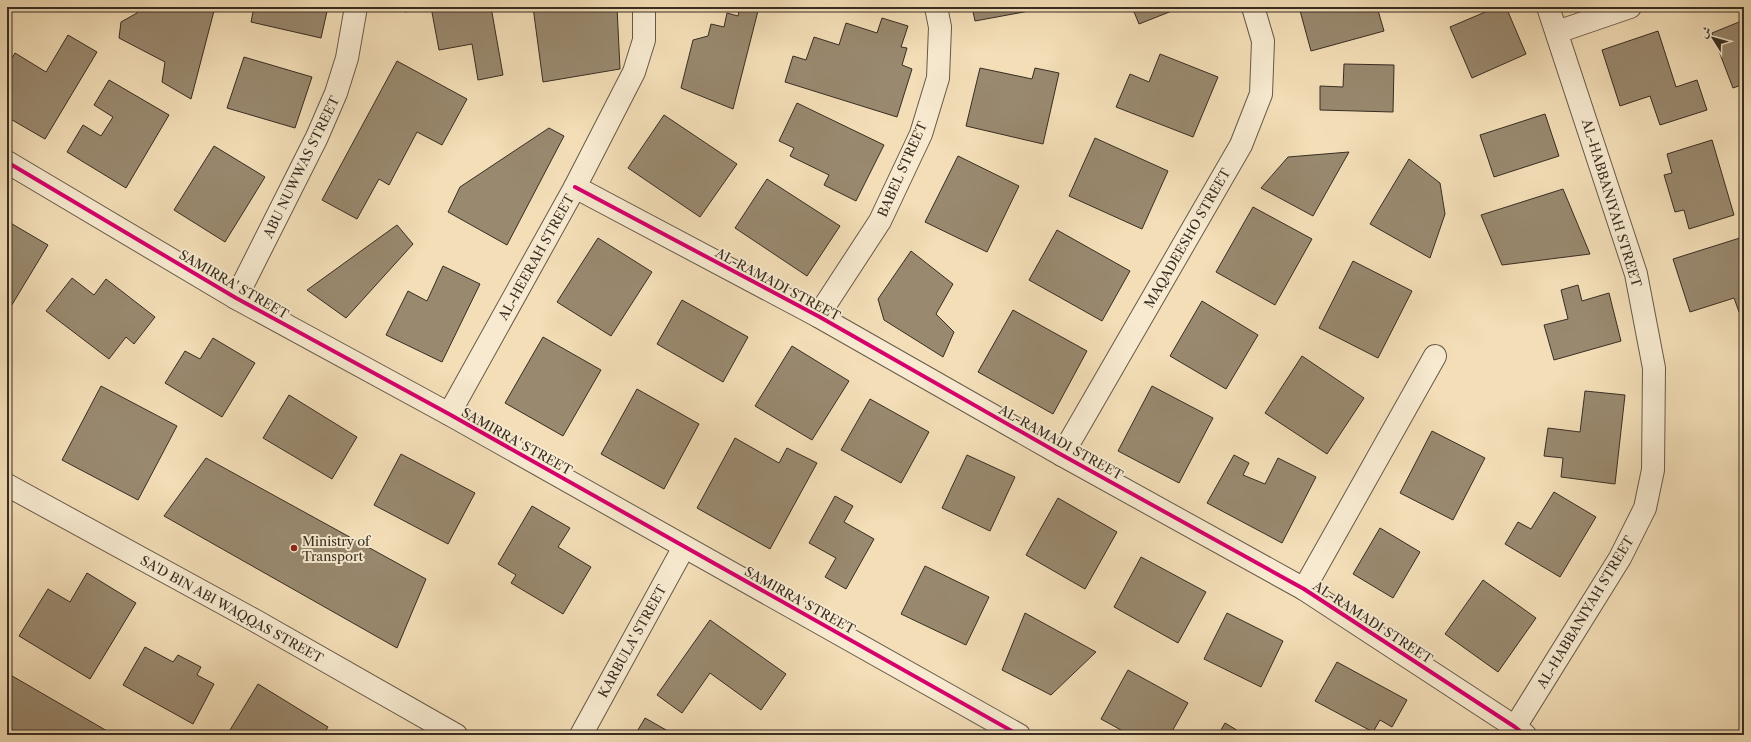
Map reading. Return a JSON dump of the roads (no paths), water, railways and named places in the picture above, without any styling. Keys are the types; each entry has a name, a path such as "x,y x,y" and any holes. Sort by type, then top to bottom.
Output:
{"street":[{"name":"ABU NUWWAS STREET","path":"236,298 318,137 336,93 347,58 356,7"},
{"name":"AL-HEERAH STREET","path":"449,414 575,187 634,72 644,40 646,15 644,7"},
{"name":"BABEL STREET","path":"818,316 880,221 921,134 938,78 940,27 936,7"},
{"name":"MAQADEESHO STREET","path":"1062,455 1242,145 1261,94 1263,41 1253,7"},
{"name":"AL-HABBANIYAH STREET","path":"1517,732 1620,558 1645,508 1653,470 1654,368 1636,274 1548,7"},
{"path":"1557,32 1630,7"},
{"name":"SAMIRRA' STREET","path":"7,162 236,298 449,414 1019,735"},
{"name":"AL-RAMADI STREET","path":"575,187 818,316 1062,455 1304,589 1517,732"},
{"path":"1304,589 1434,356"},
{"name":"SA'D BIN ABI WAQQAS STREET","path":"7,485 254,620 456,735"},
{"name":"KARBULA' STREET","path":"581,735 684,547"}],"place":[{"name":"Ministry of Transport","path":"294,548"}]}
